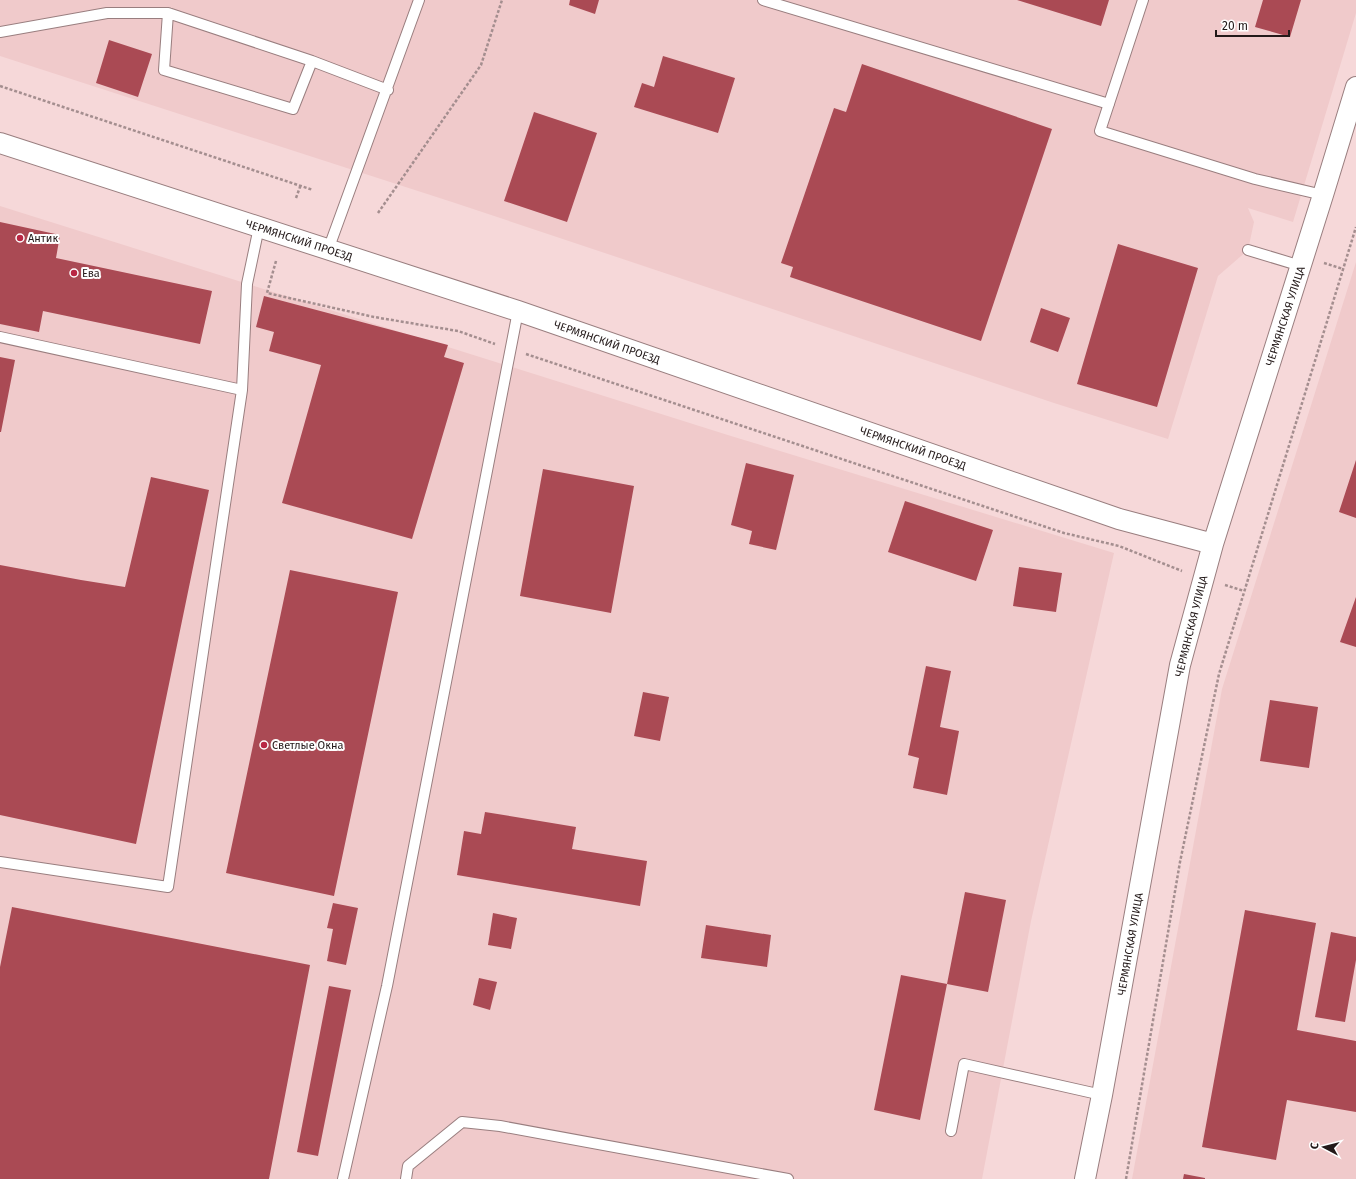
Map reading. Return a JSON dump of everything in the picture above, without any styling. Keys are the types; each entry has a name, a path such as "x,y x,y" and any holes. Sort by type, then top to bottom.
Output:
{"street":[{"name":"ЧЕРМЯНСКАЯ УЛИЦА","path":"1085,1179 1102,1095 1180,665 1213,544 1356,87"},
{"name":"ЧЕРМЯНСКИЙ ПРОЕЗД","path":"0,143 518,311 1119,519 1213,544"}],"lane":[{"path":"328,250 388,90 419,0"},
{"path":"763,0 1109,104"},
{"path":"1143,0 1100,131 1255,179 1323,195"},
{"path":"0,32 107,13 168,13 312,62 388,90"},
{"path":"168,13 164,70 293,109 312,62"},
{"path":"0,862 168,887 242,390 247,284 259,227"},
{"path":"1248,250 1301,266"},
{"path":"343,1179 387,986 518,311"},
{"path":"0,337 242,390"},
{"path":"951,1131 964,1064 1102,1095"},
{"path":"406,1179 408,1166 462,1122 500,1126 788,1179"}],"path":[{"path":"378,213 481,65 502,0"},
{"path":"0,86 313,190"},
{"path":"296,198 300,186"},
{"path":"1126,1179 1180,862 1219,674 1356,227"},
{"path":"276,261 267,293 374,317 458,332 1064,534 1119,546 1180,571 1244,591"}],"shaded area":[{"path":"0,0 1356,0 1356,13 1293,222 1248,208 1254,222 1248,250 1218,276 1168,439 1054,403 452,202 0,56"},
{"path":"0,206 731,436 1114,553 1031,921 982,1179 0,1179"},
{"path":"1356,262 1356,1179 1132,1179 1222,689"}],"building":[{"path":"570,0 599,0 595,14 569,5"},
{"path":"1017,0 1109,0 1101,26"},
{"path":"1263,0 1301,0 1290,37 1255,27"},
{"path":"109,40 152,54 138,97 96,83"},
{"path":"663,56 735,78 718,133 634,107 642,83 654,87"},
{"path":"862,64 1052,129 981,341 790,277 793,267 781,263 834,108 846,112"},
{"path":"534,112 597,133 567,222 504,201"},
{"path":"0,222 60,235 56,258 212,291 200,344 43,311 39,332 0,324"},
{"path":"1118,244 1198,268 1157,407 1077,384"},
{"path":"264,296 448,345 444,357 464,363 412,539 282,503 321,365 269,351 274,332 256,327"},
{"path":"1041,308 1070,318 1058,352 1030,342"},
{"path":"0,357 15,360 1,432 0,432"},
{"path":"1356,460 1356,518 1339,512"},
{"path":"746,463 794,475 776,550 749,544 752,531 731,525"},
{"path":"543,469 634,486 611,613 520,596"},
{"path":"151,477 209,490 136,844 0,815 0,565 125,587"},
{"path":"905,501 993,530 976,581 888,552"},
{"path":"1019,567 1062,573 1056,612 1013,606"},
{"path":"290,570 398,592 334,896 226,873"},
{"path":"1356,597 1356,647 1340,642"},
{"path":"926,666 951,671 940,727 959,731 947,795 913,788 919,758 908,755"},
{"path":"643,692 669,697 660,741 634,736"},
{"path":"1270,700 1318,707 1309,768 1260,761"},
{"path":"485,812 576,827 572,849 647,861 640,906 457,875 464,831 481,834"},
{"path":"965,892 1006,900 988,992 947,984"},
{"path":"333,903 358,908 346,965 327,961 333,929 327,928"},
{"path":"12,907 310,965 269,1179 0,1179 0,967"},
{"path":"1245,910 1316,923 1297,1030 1356,1041 1356,1112 1287,1100 1276,1160 1202,1147"},
{"path":"493,913 517,918 511,949 488,945"},
{"path":"706,925 771,935 767,967 701,958"},
{"path":"1331,932 1356,937 1356,960 1345,1022 1315,1017"},
{"path":"901,975 947,984 920,1120 874,1110"},
{"path":"479,978 497,982 490,1010 473,1005"},
{"path":"329,986 351,990 318,1156 297,1152"},
{"path":"1184,1174 1205,1178 1205,1179 1183,1179"}],"place":[{"name":"Антик","path":"20,238"},
{"name":"Ева","path":"74,273"},
{"name":"Светлые Окна","path":"264,745"}]}
